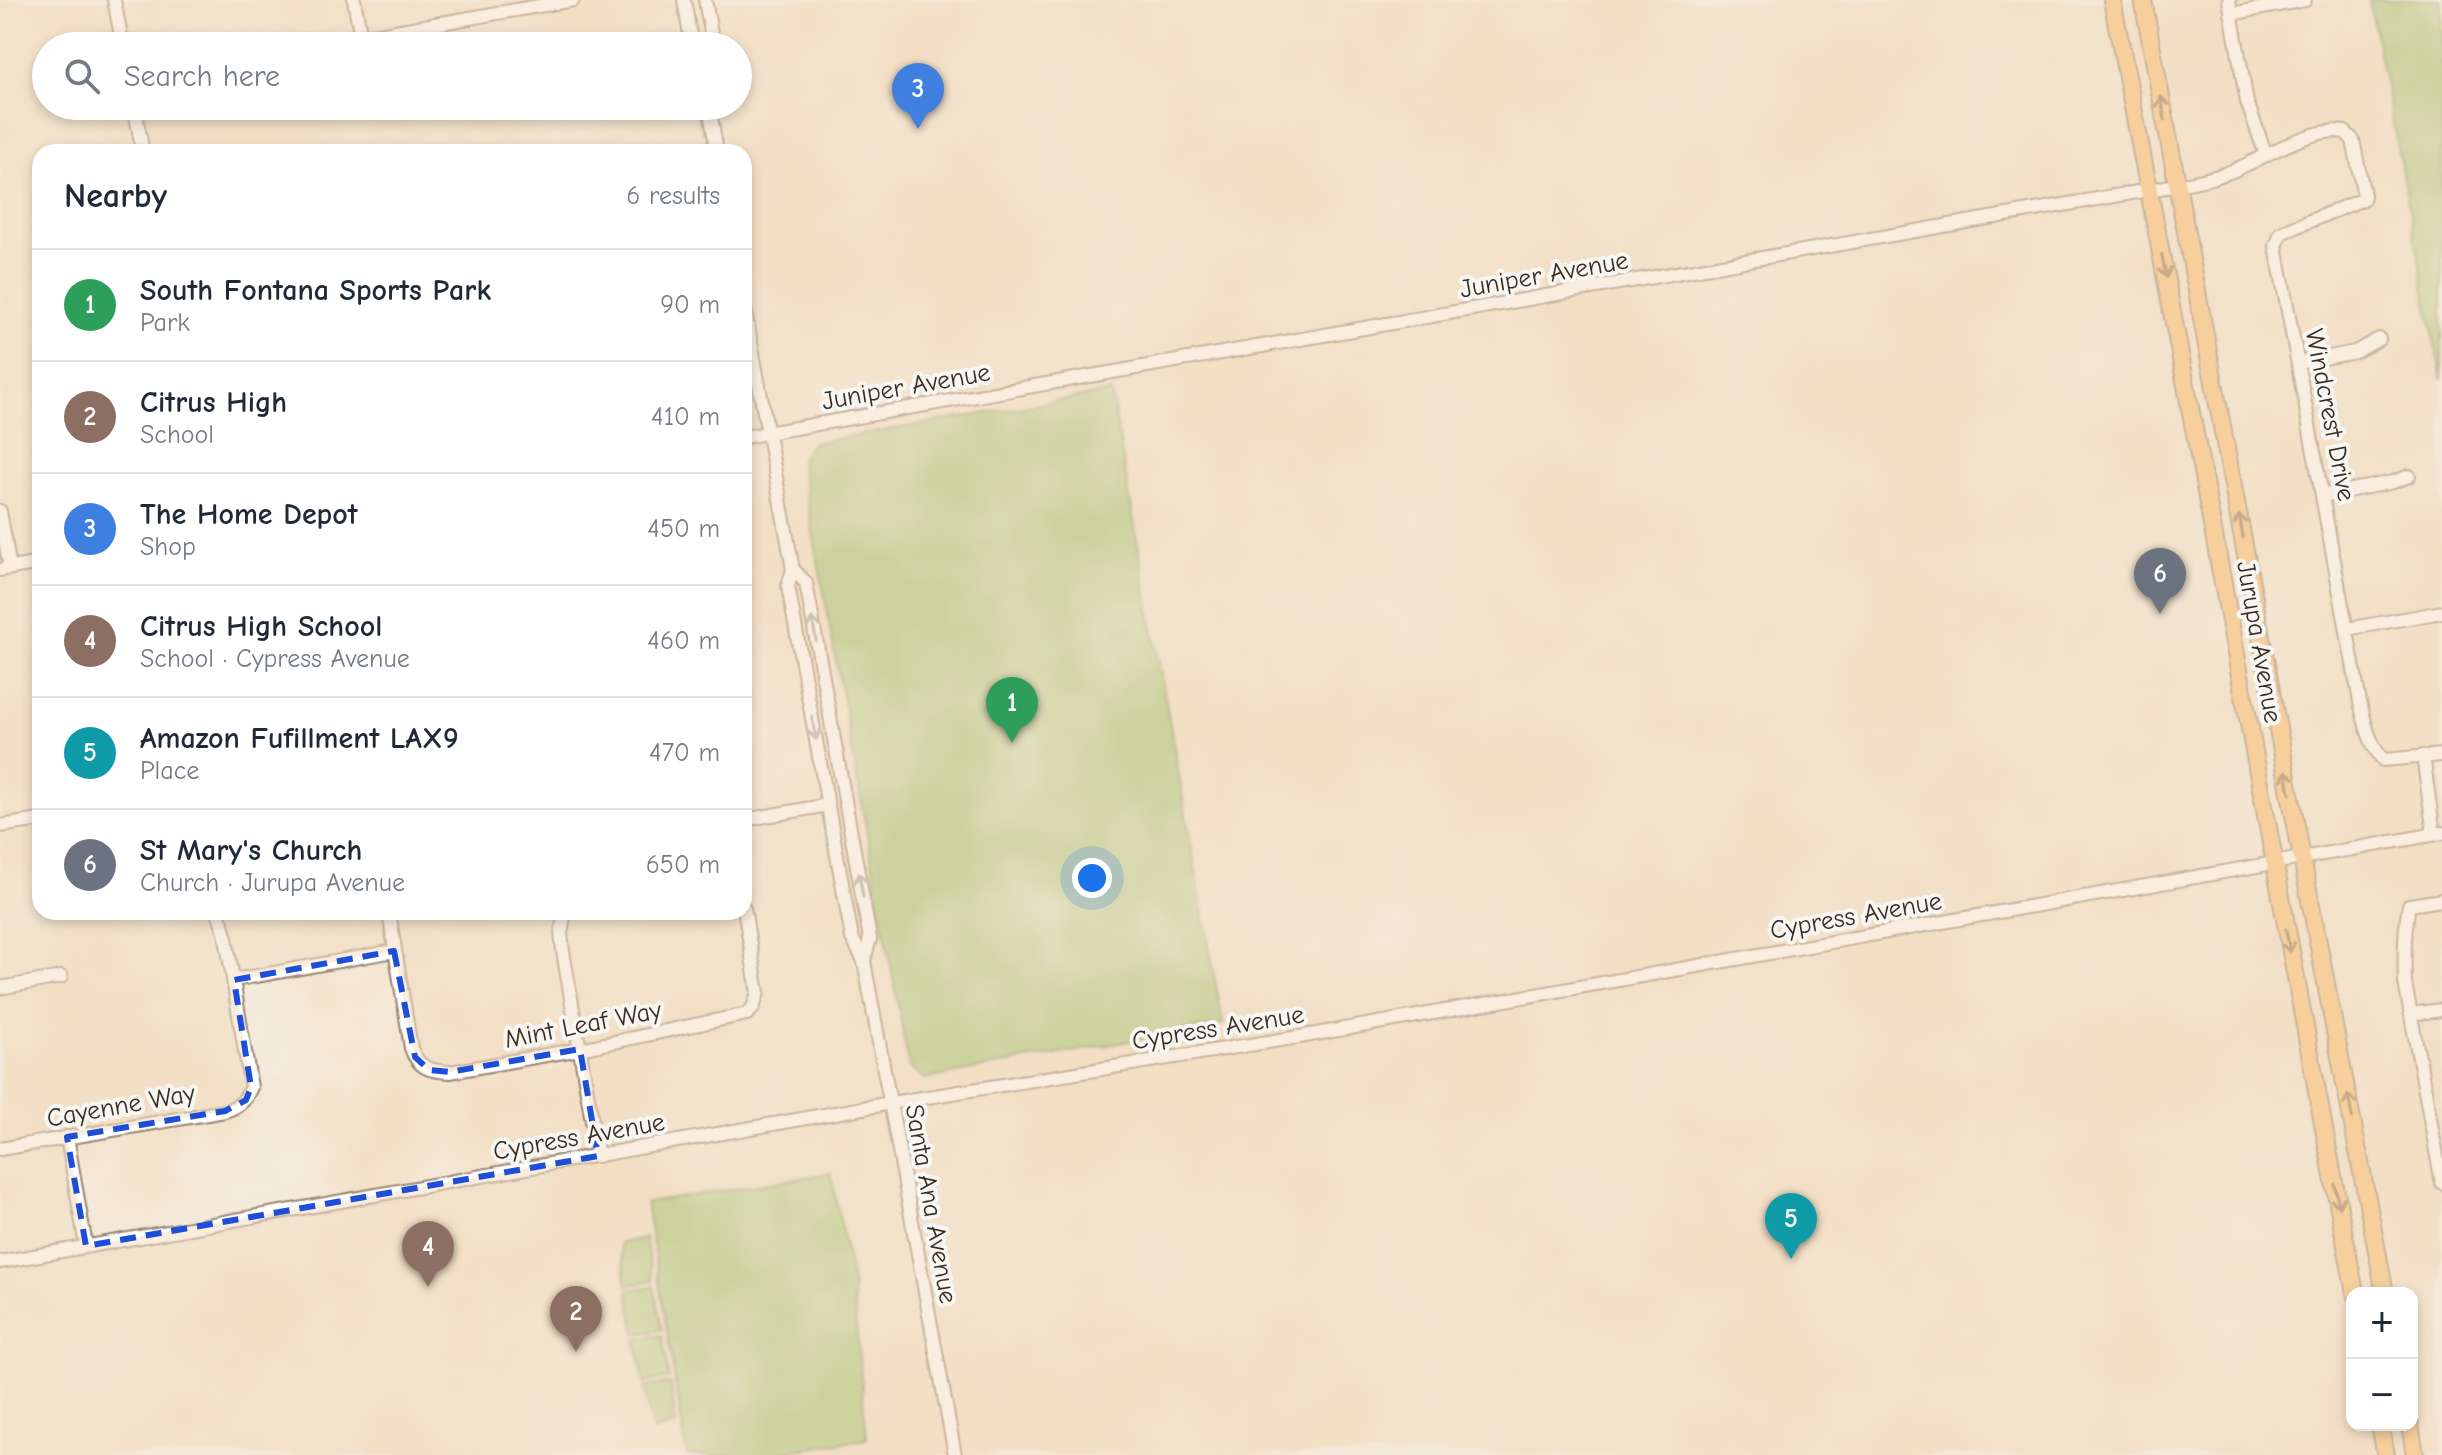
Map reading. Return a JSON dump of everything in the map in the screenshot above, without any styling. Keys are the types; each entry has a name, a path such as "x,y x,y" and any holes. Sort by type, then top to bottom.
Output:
{"main road":[{"name":"Jurupa Avenue","path":"2112,0 2206,481 2354,1287"},
{"name":"Jurupa Avenue","path":"2143,0 2384,1287"},
{"path":"2381,1431 2386,1455"},
{"path":"2411,1431 2415,1455"}],"street":[{"path":"114,0 120,32"},
{"path":"354,0 360,32"},
{"path":"385,32 507,6 573,0"},
{"path":"684,0 690,32"},
{"path":"705,0 711,32"},
{"path":"2229,0 2249,109 2266,155"},
{"path":"2231,14 2305,0"},
{"path":"137,120 141,144"},
{"path":"711,120 716,144"},
{"name":"Juniper Avenue","path":"752,436 2177,185 2227,173 2310,137 2333,131 2345,132"},
{"name":"Windcrest Drive","path":"2345,132 2353,140 2363,199 2281,233 2276,246 2363,716 2373,748 2383,760 2423,756"},
{"path":"2298,363 2355,352 2379,339"},
{"name":"Santa Ana Avenue","path":"752,350 793,569 788,586 852,938 864,961 955,1455"},
{"path":"2322,496 2409,476"},
{"path":"0,511 5,569 32,564"},
{"name":"Santa Ana Avenue","path":"793,569 806,583 870,939 864,961"},
{"path":"2347,629 2442,612"},
{"path":"2438,834 2423,756 2442,755"},
{"path":"752,819 828,805"},
{"path":"0,826 32,821"},
{"name":"Cypress Avenue","path":"0,1262 891,1103 1305,1036 2438,834"},
{"path":"2442,900 2409,905 2404,967 2442,1183"},
{"path":"221,920 234,980 394,951 390,920"},
{"path":"563,920 563,951 598,1156"},
{"name":"Mint Leaf Way","path":"394,951 411,1048 420,1065 429,1070 450,1072 747,1014 753,1008 758,984 746,920"},
{"path":"0,988 61,977"},
{"name":"Cayenne Way","path":"0,1149 225,1111 238,1106 246,1100 251,1087 234,980"},
{"path":"2411,1014 2442,1010"},
{"path":"67,1137 86,1246"}],"highlighted area":[{"path":"394,951 415,1057 429,1070 450,1072 580,1049 598,1156 86,1246 67,1137 225,1111 246,1100 251,1087 234,980"}],"green space":[{"path":"2369,0 2442,0 2442,380"},
{"path":"1111,392 1223,1024 925,1079 909,1067 800,461 812,443"},
{"path":"831,1173 852,1283 867,1439 765,1455 687,1455 646,1203"},
{"path":"645,1238 653,1280 627,1286 620,1243"},
{"path":"654,1286 662,1330 636,1334 628,1290"},
{"path":"662,1335 669,1378 644,1383 636,1339"},
{"path":"671,1383 676,1425 653,1432 644,1387"}],"place":[{"name":"The Home Depot","path":"918,129"},
{"name":"St Mary's Church","path":"2160,614"},
{"name":"South Fontana Sports Park","path":"1012,743"},
{"name":"Amazon Fufillment LAX9","path":"1791,1259"},
{"name":"Citrus High School","path":"428,1287"},
{"name":"Citrus High","path":"576,1352"}]}
